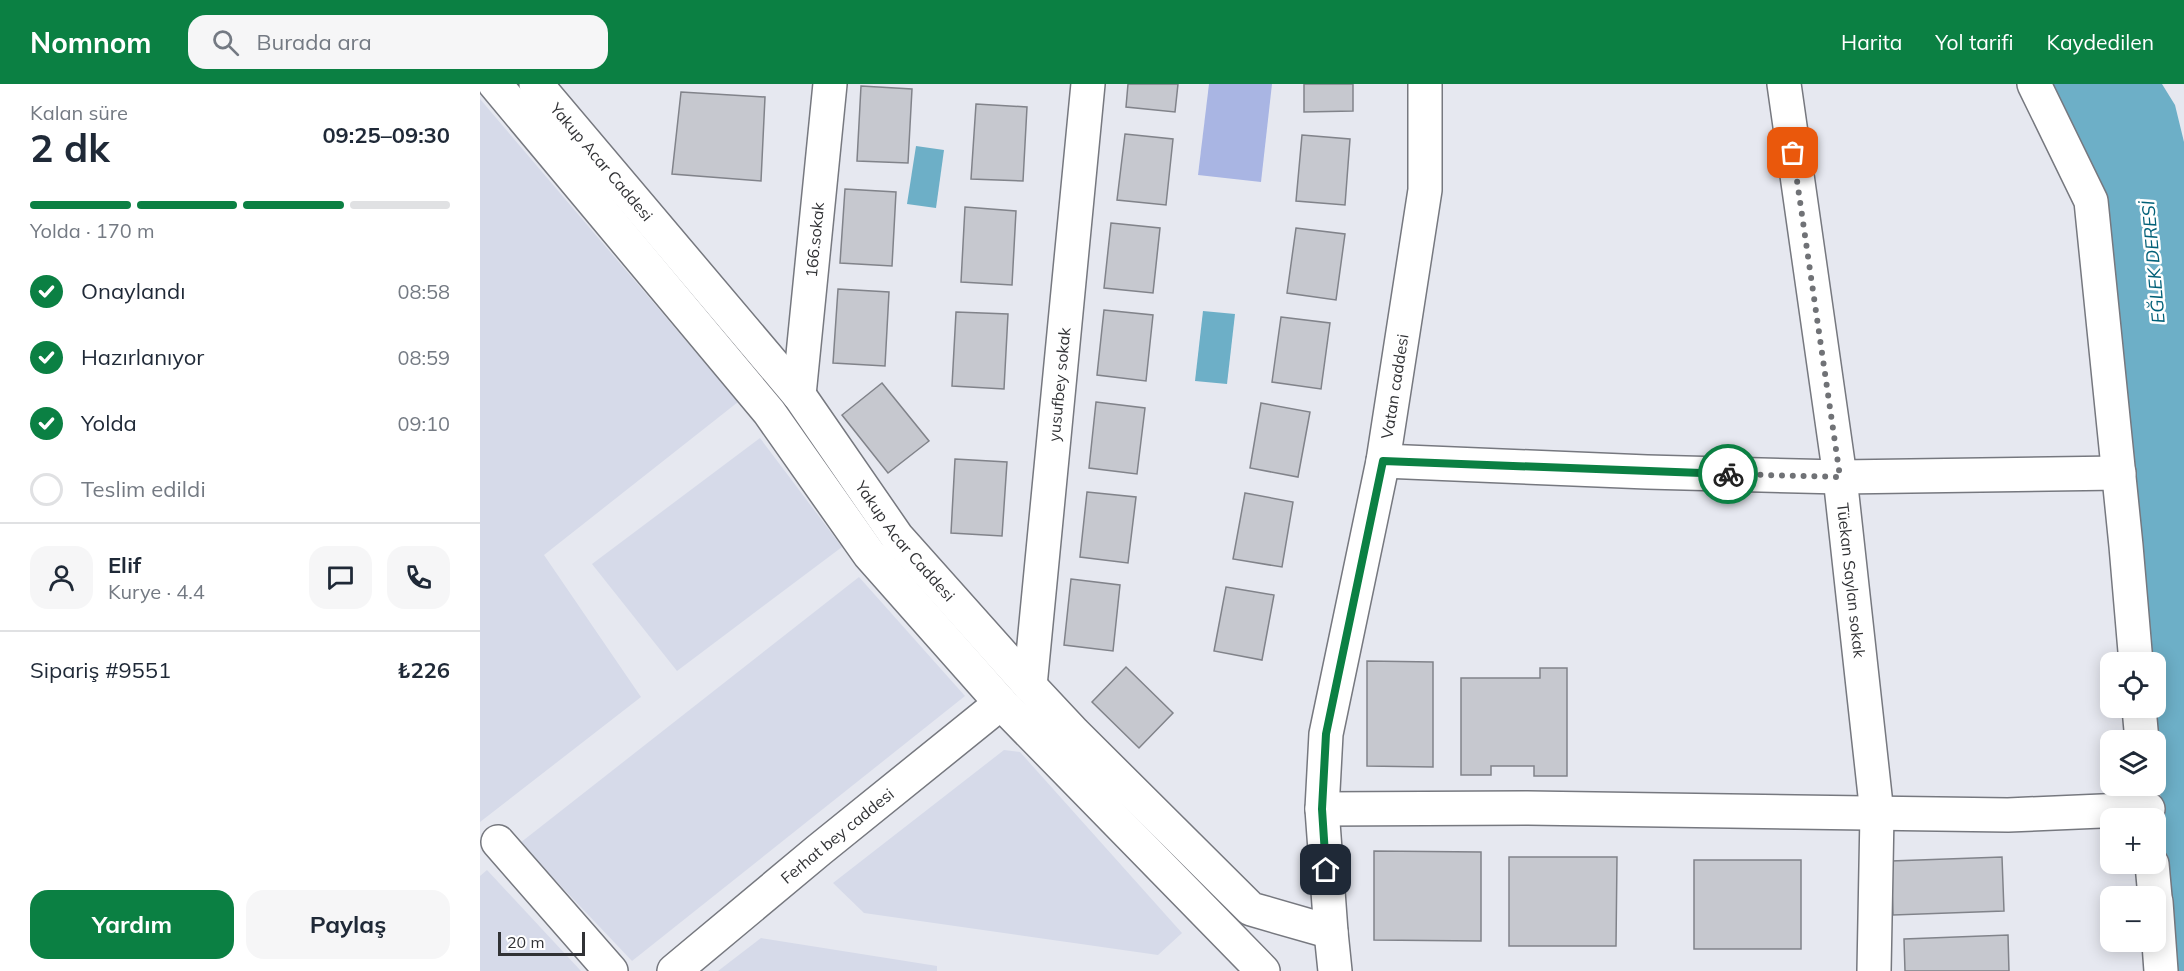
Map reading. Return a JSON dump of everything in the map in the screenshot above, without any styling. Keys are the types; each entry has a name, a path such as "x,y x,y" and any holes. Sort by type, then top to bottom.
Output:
{"street":[{"name":"Yakup Acar Caddesi","path":"495,84 769,412 868,554 1001,703 1263,971"},
{"name":"Yakup Acar Caddesi","path":"536,84 799,395 897,537 1074,733 1251,909 1331,932"},
{"name":"166.sokak","path":"799,395 830,84"},
{"name":"yusufbey sokak","path":"1030,686 1088,84"},
{"name":"Vatan caddesi","path":"1335,971 1322,809 1326,734 1383,461 1425,190 1425,84"},
{"name":"Tüekan Saylan sokak","path":"1784,84 1840,477 1877,814 1874,971"},
{"path":"2034,84 2091,201 2135,652"},
{"path":"1383,461 1840,477 2119,473"},
{"name":"Ferhat bey caddesi","path":"674,971 1001,703"},
{"path":"1322,809 1528,808 2008,815 2147,805"},
{"path":"498,842 611,971"},
{"path":"2160,952 2161,971"}],"shaded area":[{"path":"1209,84 1272,84 1261,182 1198,175"},
{"path":"480,99 738,402 544,555 641,697 480,822"},
{"path":"760,438 842,547 677,671 592,564"},
{"path":"859,577 965,696 632,961 520,843"},
{"path":"1004,750 1020,752 1182,933 1158,955 864,913 833,883"},
{"path":"487,870 581,971 480,971 480,876"},
{"path":"761,938 937,966 937,971 718,971"}],"water":[{"name":"EĞLEK DERESİ","path":"2049,84 2162,84 2175,105 2184,142 2184,971 2176,971 2166,860 2166,808 2161,808 2160,796 2166,796 2166,730 2156,730 2156,718 2166,718 2166,652 2147,652 2119,347 2097,174"},
{"path":"916,146 944,150 936,208 907,204"},
{"path":"1203,311 1235,314 1227,384 1195,381"}],"building":[{"path":"1128,84 1178,84 1175,112 1126,107"},
{"path":"1304,84 1353,84 1353,111 1304,112"},
{"path":"861,86 912,89 908,163 857,161"},
{"path":"681,92 765,97 761,181 672,174"},
{"path":"976,104 1027,107 1023,181 971,179"},
{"path":"1125,134 1173,139 1166,205 1117,200"},
{"path":"1302,135 1350,139 1345,205 1296,201"},
{"path":"845,189 896,192 892,266 840,263"},
{"path":"965,207 1016,211 1012,285 961,282"},
{"path":"1111,223 1160,228 1153,293 1104,288"},
{"path":"1296,228 1345,234 1336,300 1287,293"},
{"path":"838,289 889,292 885,366 833,363"},
{"path":"1104,310 1153,315 1146,381 1097,375"},
{"path":"956,312 1008,314 1004,389 952,386"},
{"path":"1281,317 1330,323 1321,389 1272,382"},
{"path":"882,383 929,441 888,473 842,415"},
{"path":"1096,402 1145,408 1137,474 1089,468"},
{"path":"1261,403 1310,412 1298,477 1250,468"},
{"path":"955,459 1007,462 1002,536 951,533"},
{"path":"1087,492 1136,497 1128,563 1080,557"},
{"path":"1245,493 1293,502 1282,567 1233,559"},
{"path":"1071,579 1120,585 1113,651 1064,645"},
{"path":"1226,587 1274,595 1262,660 1214,651"},
{"path":"1367,661 1433,662 1433,767 1367,766"},
{"path":"1126,667 1173,713 1139,748 1092,702"},
{"path":"1540,668 1567,668 1567,776 1534,776 1534,766 1491,766 1491,775 1461,775 1461,678 1540,678"},
{"path":"1374,851 1481,852 1481,941 1374,940"},
{"path":"1509,857 1617,857 1616,946 1509,946"},
{"path":"2002,857 2004,911 1893,915 1891,861"},
{"path":"1694,860 1801,860 1801,949 1694,949"},
{"path":"2008,935 2009,971 1905,971 1904,939"}],"way so far":[{"path":"1728,474 1840,477 1793,153"}],"route":[{"path":"1326,870 1322,809 1326,734 1383,461 1728,474"}]}
